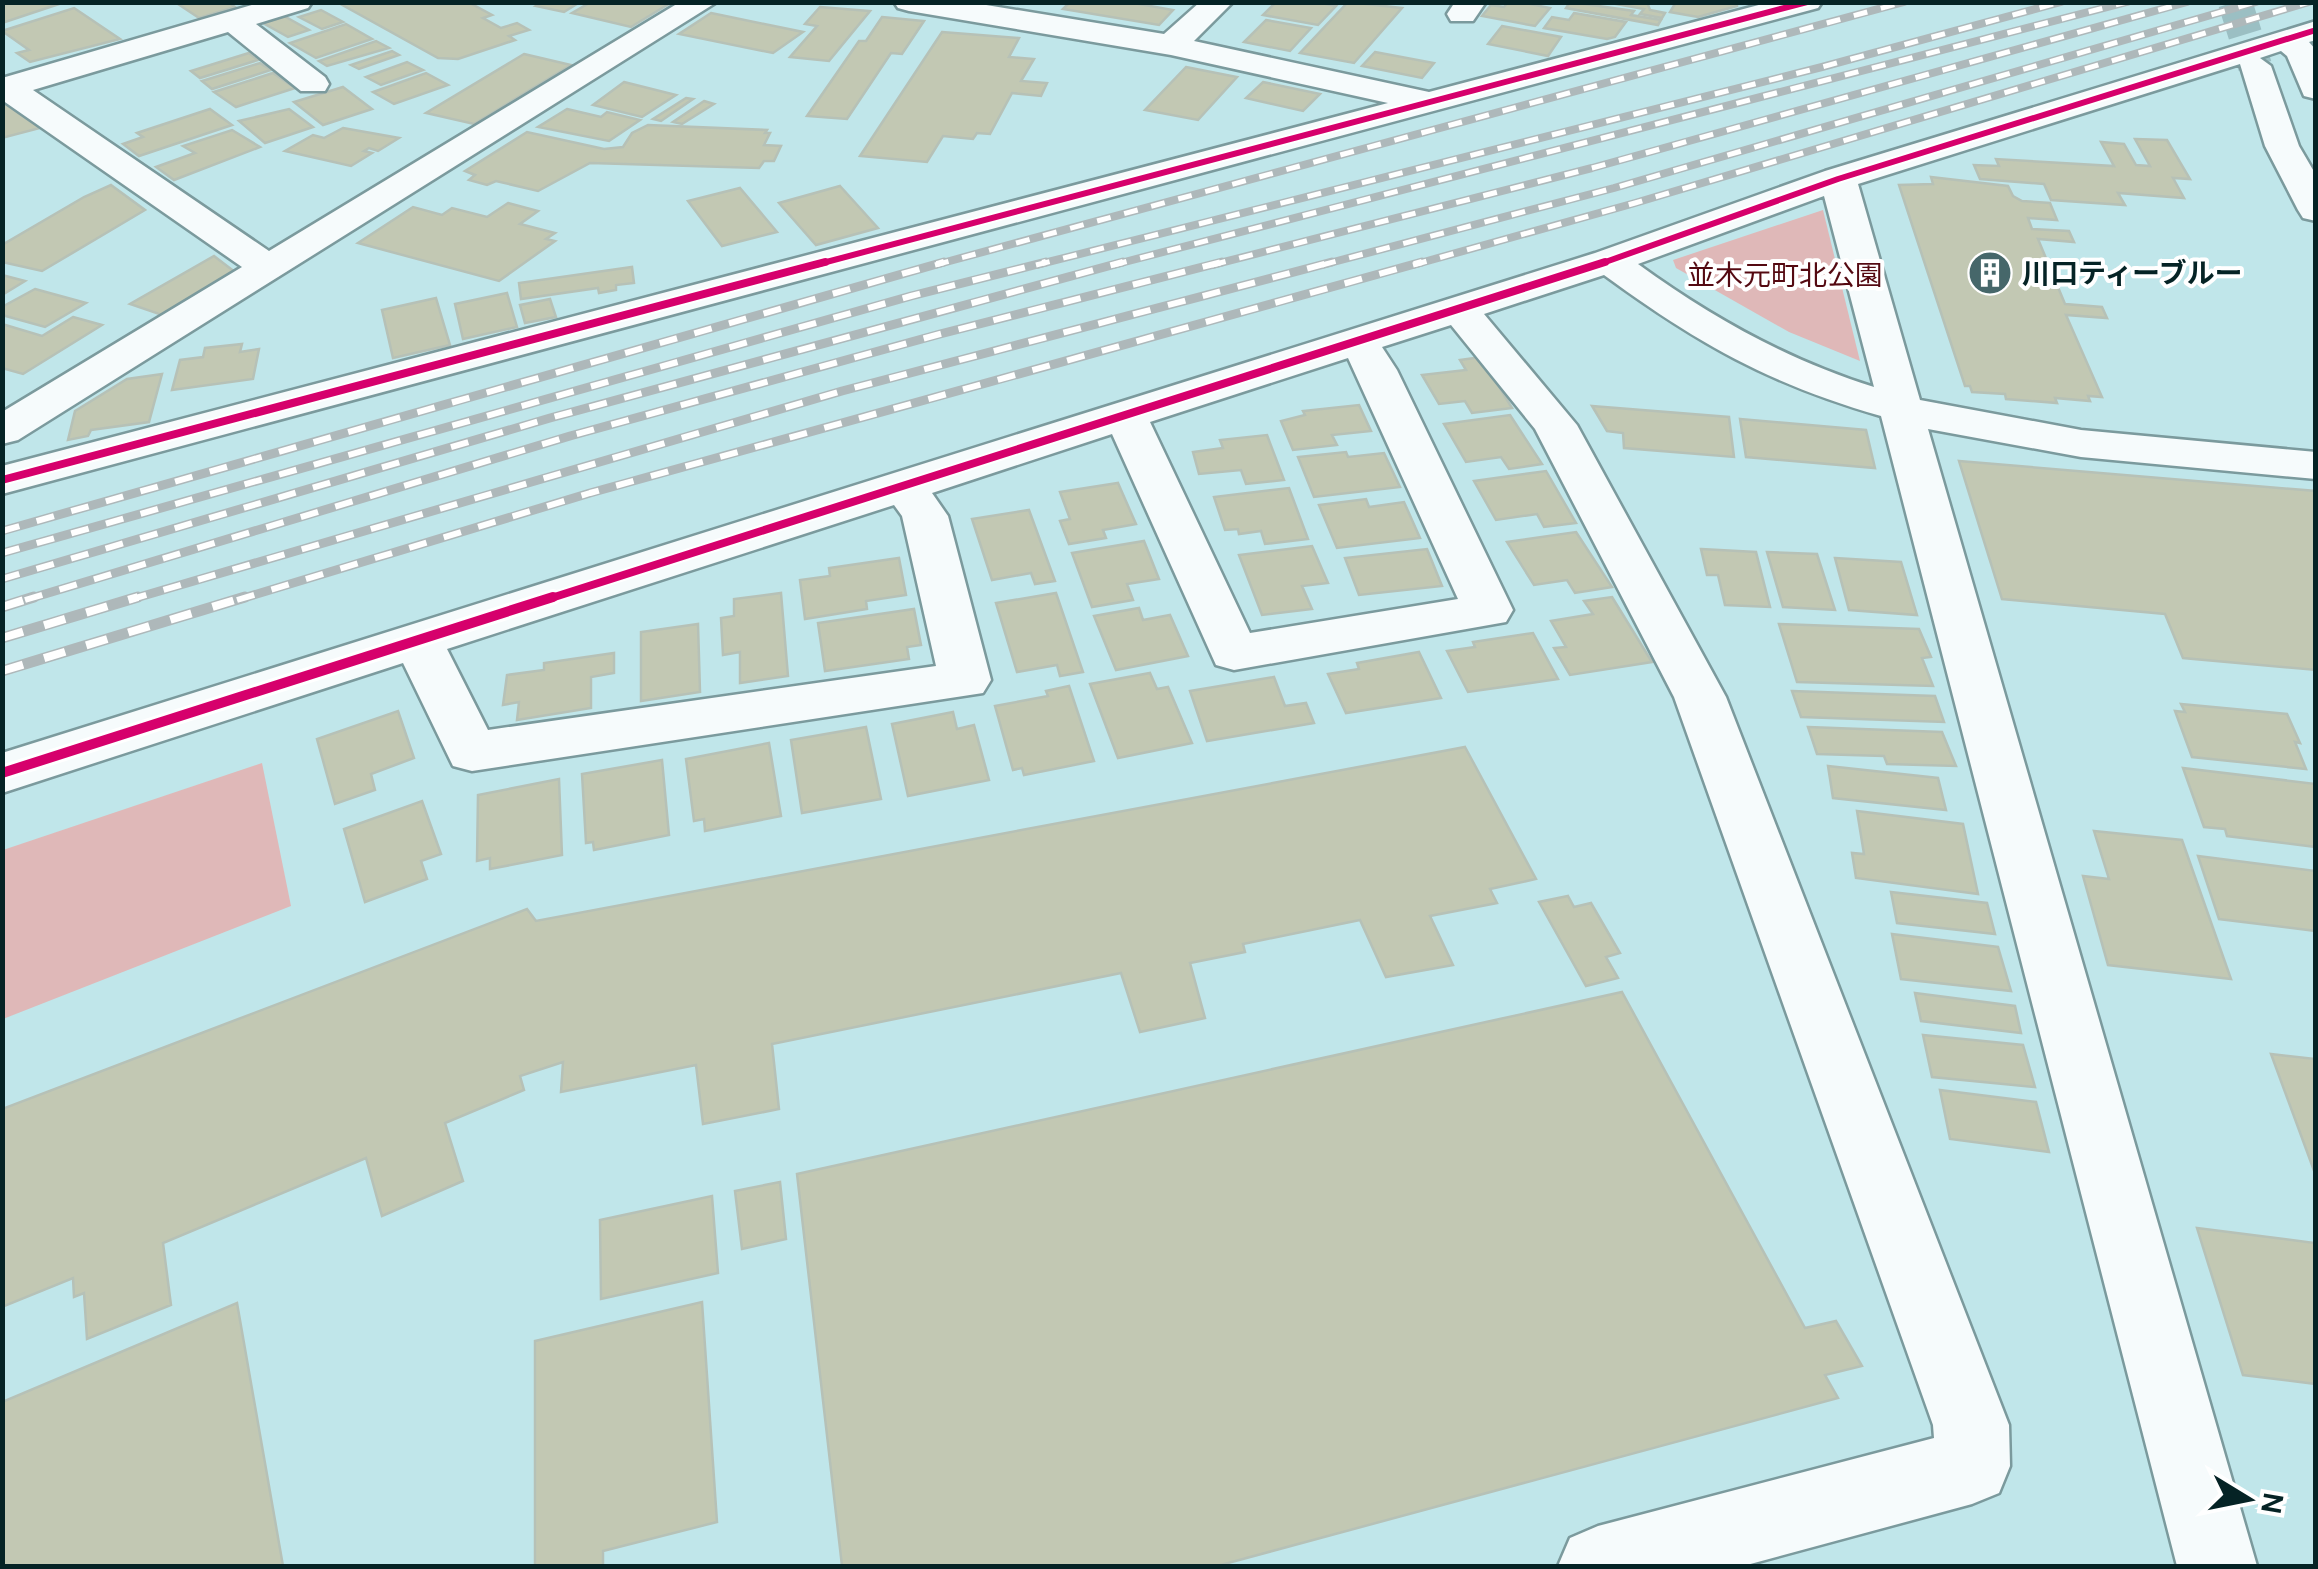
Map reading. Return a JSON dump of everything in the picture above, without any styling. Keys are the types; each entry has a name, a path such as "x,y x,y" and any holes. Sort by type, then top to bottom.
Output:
{"street":[{"path":"5,88 297,2"},
{"path":"2,431 702,2"},
{"path":"909,2 1170,45 1428,101"},
{"path":"1170,45 1218,2"},
{"path":"2,480 1806,2"},
{"path":"234,22 313,84"},
{"path":"2,774 1608,261 1838,179 2300,35 2316,89"},
{"path":"2255,66 2282,146 2316,210"},
{"path":"5,88 268,268"},
{"path":"1838,179 2217,1566"},
{"path":"1608,261 1709,330 1834,389 1900,411 1966,427 2111,449 2316,466"},
{"path":"1459,309 1555,425 1700,697 1970,1424 1972,1466 1598,1566"},
{"path":"1126,416 1234,652 1488,610 1376,370 1358,342"},
{"path":"418,640 472,752 965,680 925,516 904,486"}],"green space":[{"name":"並木元町北公園","path":"1823,210 1860,361 1789,332 1676,268 1673,260"},
{"path":"262,763 291,906 3,1019 3,850"}],"building":[{"path":"2,2 65,2 2,23"},
{"path":"175,2 228,2 235,7 199,18"},
{"path":"337,2 468,2 492,15 483,18 501,28 517,23 529,30 509,36 515,40 458,59 438,58"},
{"path":"543,2 580,2 564,12 536,6"},
{"path":"591,2 672,2 631,27 572,13"},
{"path":"1070,2 1128,2 1173,10 1159,25 1063,9"},
{"path":"1276,2 1336,6 1318,25 1263,15"},
{"path":"1348,2 1402,8 1354,63 1300,53"},
{"path":"1508,2 1550,8 1535,26 1482,16 1491,5 1504,7"},
{"path":"1570,2 1634,11 1631,15 1661,20 1658,25 1566,8"},
{"path":"1605,2 1647,2 1650,10 1665,13 1662,18 1640,14 1644,9"},
{"path":"1676,2 1737,2 1737,6 1698,17 1670,12"},
{"path":"820,7 870,11 829,61 790,57 817,26 805,24"},
{"path":"74,8 120,39 30,62 17,53 29,50 2,31"},
{"path":"321,10 343,22 322,29 299,17"},
{"path":"711,13 803,32 773,53 679,34"},
{"path":"1574,13 1626,22 1615,37 1607,39 1544,28 1552,17 1569,20"},
{"path":"284,16 309,30 288,37 263,23"},
{"path":"882,17 924,21 902,54 891,53 847,119 807,116 859,41 866,41"},
{"path":"1266,20 1311,28 1290,51 1244,42"},
{"path":"346,24 372,39 316,58 290,43"},
{"path":"1502,26 1561,37 1548,56 1488,44"},
{"path":"942,32 1019,38 1009,57 1034,59 1021,81 1047,83 1041,96 1012,93 990,134 977,133 973,139 943,136 927,162 860,156"},
{"path":"376,41 389,48 327,66 319,61"},
{"path":"392,51 399,55 359,69 351,65"},
{"path":"1375,52 1434,63 1422,78 1362,66"},
{"path":"249,53 258,60 200,78 191,71"},
{"path":"524,54 571,65 474,124 426,113"},
{"path":"407,62 423,70 381,85 366,77"},
{"path":"260,63 271,70 212,89 202,81"},
{"path":"1186,67 1237,77 1198,120 1145,110"},
{"path":"273,73 295,88 236,107 214,92"},
{"path":"426,73 448,85 394,104 373,92"},
{"path":"624,82 676,95 642,117 593,105"},
{"path":"1263,82 1320,94 1303,111 1246,98"},
{"path":"343,87 372,109 323,125 294,102"},
{"path":"686,98 693,99 661,121 653,119"},
{"path":"704,101 714,104 682,124 673,122"},
{"path":"8,102 40,128 2,138 2,103"},
{"path":"210,109 232,125 139,156 123,144 143,137 137,133"},
{"path":"289,109 313,127 265,143 239,121"},
{"path":"567,109 640,120 609,141 538,127"},
{"path":"648,125 767,130 765,133 770,133 764,145 781,146 774,161 764,161 759,168 590,163 538,191 496,181 487,185 469,180 475,175 465,171 527,132 604,149 623,147 632,133"},
{"path":"343,128 399,138 378,151 369,148 364,151 372,153 351,166 285,151 313,135 324,138"},
{"path":"232,130 260,147 174,180 156,167 195,153 183,146"},
{"path":"2135,139 2167,140 2190,179 2173,178 2184,198 2118,193 2125,205 2051,200 2044,184 1980,179 1974,165 1999,166 1996,159 2114,166 2101,142 2124,144 2136,165 2150,166"},
{"name":"川口ティーブルー","path":"1931,177 2008,186 2013,196 2022,201 2050,203 2057,220 2028,218 2032,229 2069,231 2074,242 2038,239 2065,304 2102,307 2107,318 2066,315 2102,397 2088,396 2090,401 2055,398 2057,403 2006,399 2005,394 1972,392 1970,386 1965,386 1899,185 1933,184"},
{"path":"111,185 145,210 42,271 2,262 2,245"},
{"path":"840,186 878,228 816,245 779,203"},
{"path":"740,188 777,232 722,246 688,201"},
{"path":"508,203 538,211 520,224 555,233 546,239 555,241 499,281 358,243 413,207 442,215 452,208 487,217"},
{"path":"214,256 235,272 162,315 130,304"},
{"path":"632,267 634,283 616,285 616,290 599,293 598,288 521,299 519,283"},
{"path":"2,275 25,281 2,295"},
{"path":"35,289 86,303 45,327 2,315 2,307"},
{"path":"507,293 517,327 463,339 455,304"},
{"path":"436,298 450,345 393,358 382,310"},
{"path":"550,299 556,317 525,323 520,305"},
{"path":"73,317 102,325 23,374 2,368 2,324 42,336"},
{"path":"242,344 240,352 259,349 253,379 172,390 180,360 203,357 205,348"},
{"path":"1481,357 1512,408 1472,413 1465,401 1439,404 1422,375 1466,370 1460,360"},
{"path":"162,374 149,422 91,430 88,436 68,440 75,411 127,379"},
{"path":"1359,405 1371,431 1332,435 1337,445 1293,450 1281,421 1305,415 1303,411"},
{"path":"1592,406 1729,417 1734,457 1624,448 1623,433 1607,431"},
{"path":"1510,415 1542,464 1509,469 1501,457 1466,462 1444,424"},
{"path":"1740,419 1866,430 1875,468 1746,457"},
{"path":"1267,435 1284,480 1246,484 1241,470 1199,474 1193,452 1223,448 1220,440"},
{"path":"1346,452 1348,457 1384,453 1400,487 1314,497 1298,457"},
{"path":"1959,461 2316,491 2316,670 2183,658 2165,614 2002,599"},
{"path":"1546,471 1576,523 1544,527 1537,514 1496,520 1474,481"},
{"path":"1118,483 1136,524 1103,530 1106,538 1069,544 1060,521 1070,519 1060,492"},
{"path":"1289,488 1308,539 1265,544 1261,531 1239,534 1238,529 1225,530 1214,497"},
{"path":"1366,499 1369,507 1404,502 1420,538 1337,548 1319,505"},
{"path":"1029,510 1055,581 1035,584 1031,573 992,580 972,519"},
{"path":"1576,532 1612,587 1575,593 1567,580 1534,585 1507,542"},
{"path":"1144,541 1159,579 1127,584 1133,600 1092,607 1072,553"},
{"path":"1312,546 1328,583 1302,586 1312,609 1262,615 1239,555"},
{"path":"1427,549 1442,586 1359,595 1345,558"},
{"path":"1701,549 1756,552 1770,607 1725,605 1718,575 1707,575"},
{"path":"1767,552 1817,554 1835,610 1783,607"},
{"path":"899,558 906,595 866,601 867,609 805,619 800,580 830,576 829,568"},
{"path":"1835,558 1901,562 1917,615 1849,610"},
{"path":"781,593 788,676 740,683 740,652 723,655 721,618 734,616 734,599"},
{"path":"1056,593 1083,672 1060,676 1057,665 1017,672 996,603"},
{"path":"1612,597 1652,662 1570,675 1554,648 1566,647 1551,621 1593,614 1584,601"},
{"path":"1139,608 1143,620 1170,615 1188,656 1116,670 1094,616"},
{"path":"914,609 921,645 907,647 909,659 825,671 818,623"},
{"path":"698,624 700,692 641,701 641,632"},
{"path":"1779,624 1919,629 1931,657 1922,658 1933,686 1797,682"},
{"path":"1533,633 1558,679 1468,692 1447,651 1475,647 1473,642"},
{"path":"1419,652 1441,698 1346,713 1328,674 1359,669 1357,663"},
{"path":"614,653 614,673 591,677 591,708 517,720 519,702 503,705 507,675 544,670 544,663"},
{"path":"1150,673 1157,689 1168,687 1192,743 1118,758 1090,684"},
{"path":"1274,677 1285,706 1306,703 1314,723 1207,741 1190,691"},
{"path":"1069,686 1094,761 1024,775 1022,768 1013,770 995,706 1048,696 1046,691"},
{"path":"1792,691 1935,696 1944,722 1801,717"},
{"path":"2181,704 2287,714 2306,769 2192,757 2175,711 2185,712"},
{"path":"398,711 414,758 371,774 375,790 335,804 317,739"},
{"path":"953,712 957,729 974,725 989,780 908,796 892,724"},
{"path":"866,727 881,799 802,813 791,740"},
{"path":"1808,727 1942,732 1956,766 1887,764 1884,756 1817,754"},
{"path":"769,743 781,816 705,831 704,819 694,821 686,759"},
{"path":"1465,747 1536,879 1490,889 1497,903 1430,916 1453,965 1386,977 1360,920 1243,944 1245,952 1190,963 1205,1018 1140,1032 1121,973 772,1044 779,1109 703,1124 696,1065 561,1092 563,1062 520,1076 524,1090 445,1123 463,1181 382,1216 366,1158 163,1243 171,1305 87,1339 84,1293 74,1297 73,1278 2,1307 2,1109 527,909 536,921"},
{"path":"662,760 669,835 594,850 593,842 586,843 582,774"},
{"path":"1828,766 1938,778 1946,810 1833,798"},
{"path":"2183,768 2316,784 2316,847 2227,836 2225,829 2204,827"},
{"path":"559,779 562,855 490,869 490,858 477,861 478,795"},
{"path":"422,801 441,854 421,861 427,879 365,902 344,829"},
{"path":"1857,811 1963,824 1978,894 1856,878 1852,853 1864,854"},
{"path":"2094,831 2182,840 2231,979 2108,965 2083,876 2109,879"},
{"path":"2198,856 2316,871 2316,931 2219,919"},
{"path":"1891,892 1987,903 1995,934 1897,923"},
{"path":"1568,896 1574,907 1591,903 1620,953 1606,957 1618,978 1586,986 1539,902"},
{"path":"1892,934 1998,947 2011,991 1901,979"},
{"path":"1622,992 1805,1328 1836,1321 1862,1366 1825,1375 1838,1398 1217,1566 842,1566 797,1174"},
{"path":"1915,993 2015,1006 2021,1033 1921,1021"},
{"path":"1923,1035 2023,1045 2035,1087 1932,1077"},
{"path":"2271,1054 2316,1059 2316,1176"},
{"path":"1940,1090 2036,1102 2049,1152 1950,1139"},
{"path":"780,1182 786,1239 742,1249 735,1191"},
{"path":"712,1196 718,1273 601,1299 600,1220"},
{"path":"2197,1228 2315,1243 2316,1384 2243,1375"},
{"path":"702,1302 717,1522 603,1551 603,1566 535,1566 535,1341"},
{"path":"237,1303 283,1566 2,1566 2,1402"}],"tunnel":[{"path":"2235,2 2255,66"}],"railway":[{"path":"935,265 1904,2"},
{"path":"1036,265 1822,67 2061,2"},
{"path":"1113,265 2127,2"},
{"path":"1212,265 1592,168 2187,2"},
{"path":"1322,265 1614,188 2256,2"},
{"path":"1413,265 1635,203 2309,2"},
{"path":"2,531 944,262"},
{"path":"2,553 911,296 1046,262"},
{"path":"2,579 550,418 1123,262"},
{"path":"25,600 570,436 940,334 1222,262"},
{"path":"129,600 842,391 1332,262"},
{"path":"237,600 590,493 1422,262"},
{"path":"2,607 34,597"},
{"path":"2,638 138,597"},
{"path":"2,671 245,597"}],"cycle path":[{"path":"2,480 1807,2"},
{"path":"2,773 1609,261 1838,179 2316,30"}],"place":[{"name":"川口ティーブルー","path":"1990,273"}]}
